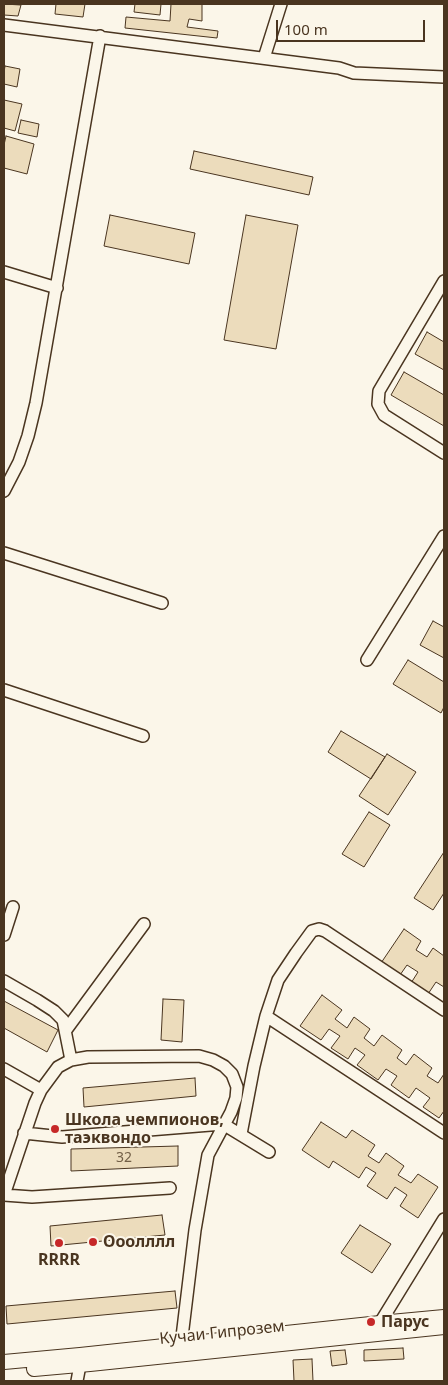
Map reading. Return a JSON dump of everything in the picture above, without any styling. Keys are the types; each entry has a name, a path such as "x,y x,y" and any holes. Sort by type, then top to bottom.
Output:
{"main road":[{"path":"4,1362 379,1329 444,1317"},
{"name":"Кучаи Гипрозем","path":"4,1371 80,1365 379,1329 444,1327"}],"street":[{"path":"264,58 281,4"},
{"path":"4,25 339,68 354,73 444,77"},
{"path":"4,491 19,462 36,403 100,36"},
{"path":"4,272 56,288"},
{"path":"444,281 379,391 378,404 384,415 444,453"},
{"path":"367,660 444,536"},
{"path":"4,553 162,603"},
{"path":"4,690 143,736"},
{"path":"4,935 13,907"},
{"path":"66,1030 144,924"},
{"path":"241,1134 256,1057 266,1016 278,980 312,931 319,929 325,931 444,1010"},
{"path":"4,981 54,1011 63,1020 72,1060"},
{"path":"266,1016 444,1133"},
{"path":"170,1188 32,1197 4,1195 7,1172 35,1103 41,1090 58,1067 72,1060 88,1057 199,1056 224,1066 232,1074 237,1086 236,1098 231,1112 208,1155 195,1230 181,1345"},
{"path":"4,1069 41,1090"},
{"path":"24,1133 62,1137 223,1124 269,1152"},
{"path":"379,1329 444,1219"},
{"path":"77,1381 80,1365"}],"building":[{"path":"4,4 21,5 18,16 4,15"},
{"path":"56,4 85,4 83,17 55,14"},
{"path":"135,4 161,4 160,15 134,12"},
{"path":"171,4 202,4 202,21 189,19 187,27 218,31 217,38 125,28 126,17 170,21"},
{"path":"5,66 20,69 17,87 4,84"},
{"path":"4,100 22,104 15,131 4,128"},
{"path":"21,120 39,124 37,137 18,133"},
{"path":"6,136 34,144 27,174 4,168"},
{"path":"194,151 313,177 309,195 190,169"},
{"path":"110,215 195,233 189,264 104,246"},
{"path":"246,215 298,225 276,349 224,340"},
{"path":"427,332 444,342 444,370 415,354"},
{"path":"404,372 444,395 444,426 391,395"},
{"path":"433,621 444,627 444,658 420,645"},
{"path":"408,660 444,682 444,707 441,713 393,684"},
{"path":"341,731 385,757 371,779 328,752"},
{"path":"387,754 416,772 388,815 359,796"},
{"path":"369,812 390,825 364,867 342,854"},
{"path":"444,852 444,893 433,910 414,898"},
{"path":"404,929 421,941 416,950 427,957 433,948 444,956 444,987 436,982 428,994 411,983 418,972 407,965 400,975 381,963"},
{"path":"322,995 342,1010 335,1019 347,1028 354,1017 370,1029 364,1038 374,1046 382,1035 402,1050 397,1058 406,1065 414,1054 432,1068 427,1076 438,1083 444,1074 444,1111 439,1118 423,1107 430,1098 416,1088 409,1098 391,1085 397,1076 386,1069 378,1080 357,1065 365,1055 355,1048 348,1059 331,1048 340,1036 329,1029 321,1040 300,1026"},
{"path":"163,999 184,1000 182,1042 161,1040"},
{"path":"4,1001 58,1030 47,1052 4,1028"},
{"path":"195,1078 196,1096 84,1107 83,1088"},
{"path":"321,1122 346,1138 352,1130 375,1145 368,1156 379,1163 386,1153 404,1166 398,1175 411,1183 418,1174 438,1187 418,1218 400,1206 407,1195 395,1187 387,1199 367,1186 376,1173 366,1167 359,1178 333,1161 329,1168 302,1150"},
{"path":"178,1146 178,1166 71,1171 71,1149"},
{"path":"162,1215 165,1235 51,1246 50,1226"},
{"path":"360,1225 391,1244 372,1273 341,1253"},
{"path":"175,1291 177,1308 7,1324 6,1306"},
{"path":"403,1348 404,1359 364,1361 364,1350"},
{"path":"345,1350 347,1364 332,1366 330,1351"},
{"path":"312,1359 313,1381 294,1381 293,1360"}],"place":[{"name":"Школа чемпионов, таэквондо","path":"55,1129"},
{"name":"Ооолллл","path":"93,1242"},
{"name":"RRRR","path":"59,1243"},
{"name":"Парус","path":"371,1322"}]}
